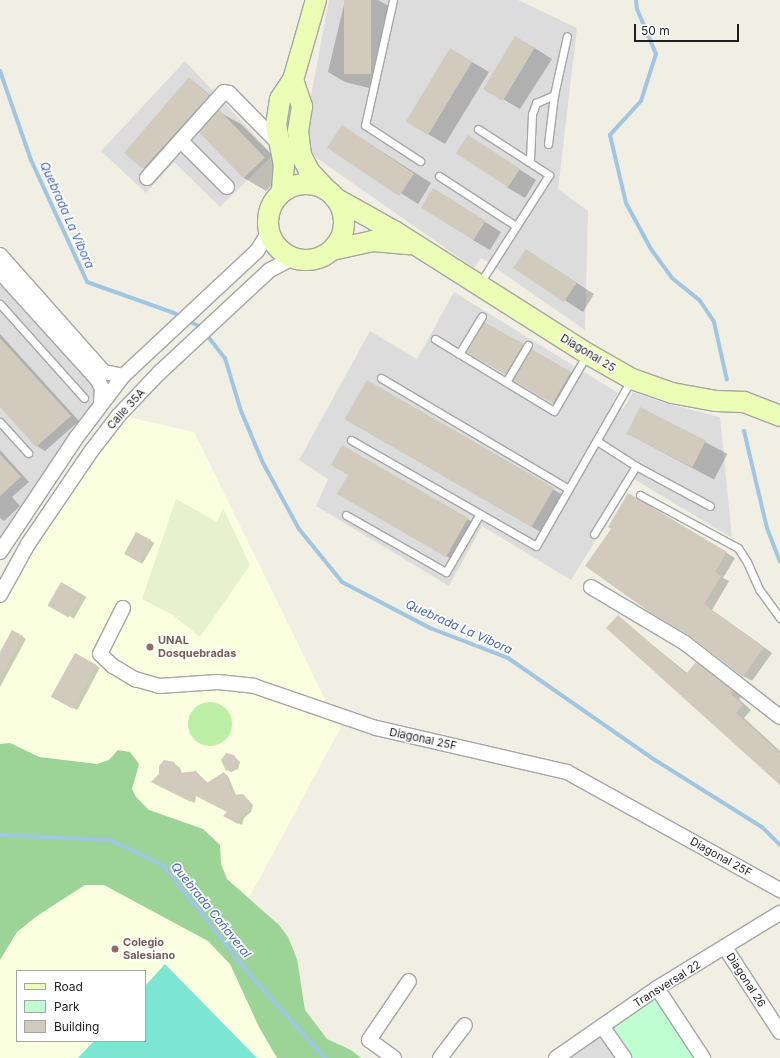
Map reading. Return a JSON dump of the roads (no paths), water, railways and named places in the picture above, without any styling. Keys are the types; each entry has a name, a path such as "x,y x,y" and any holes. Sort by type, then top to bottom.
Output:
{"street":[{"path":"282,191 304,184 331,194 343,213 343,231 332,250 313,260 293,258 282,252 269,232 269,210 282,191 284,165 276,125 280,99 293,80 316,0"},
{"name":"Diagonal 25","path":"293,80 302,106 298,130 301,155 309,171 331,194 415,244 588,354 632,379 672,393 716,402 736,401 780,416"},
{"path":"147,178 224,92 229,93 281,147 309,171"},
{"path":"181,140 227,188"},
{"name":"Calle 35A","path":"0,552 11,532 101,404 123,376 257,251 269,232"},
{"name":"Diagonal 25","path":"332,250 373,241 415,244"},
{"path":"0,255 104,372 123,376"},
{"name":"Calle 35A","path":"0,595 28,544 92,450 119,415 159,373 270,270 293,258"},
{"path":"0,272 97,379 102,388 101,404"},
{"path":"591,587 685,643 780,718"},
{"name":"Diagonal 25F","path":"123,608 100,654 113,666 135,679 159,686 218,682 254,686 376,728 567,772 780,890"},
{"name":"Transversal 22","path":"556,1058 657,988 726,948 780,913"},
{"name":"Diagonal 26","path":"726,948 780,1032"},
{"path":"394,1058 369,1040 408,981"},
{"path":"657,988 703,1058"},
{"path":"440,1058 464,1025"},
{"path":"602,1026 624,1058"}],"lane":[{"path":"393,0 365,125 420,161"},
{"path":"548,144 554,95 567,36"},
{"path":"530,160 532,114 536,103 554,95"},
{"path":"478,129 530,160 549,175 479,284"},
{"path":"439,176 516,226"},
{"path":"0,304 84,398"},
{"path":"459,354 482,316"},
{"path":"435,339 554,411 588,354"},
{"path":"506,382 528,345"},
{"path":"381,378 569,489"},
{"path":"351,440 536,546 632,379"},
{"path":"0,422 28,453"},
{"path":"597,441 636,466 710,506"},
{"path":"594,534 636,466"},
{"path":"640,495 738,548 759,588 780,618"},
{"path":"346,515 446,572 480,515"}],"waterway":[{"path":"636,0 637,9 656,54 641,101 610,135 626,203 651,249 672,278 700,301 714,322 727,380"},
{"name":"Quebrada La Vibora","path":"0,71 31,160 87,282 174,313 202,328"},
{"name":"Quebrada La Vibora","path":"206,334 225,358 241,411 263,463 299,529 342,582 430,628 508,658 655,760 762,827 780,845"},
{"path":"744,431 767,528 780,562"},
{"name":"Quebrada Cañaveral","path":"0,835 110,840 163,865 252,977 325,1058"}],"place":[{"name":"UNAL Dosquebradas","path":"150,647"},
{"name":"Colegio Salesiano","path":"115,949"}]}
